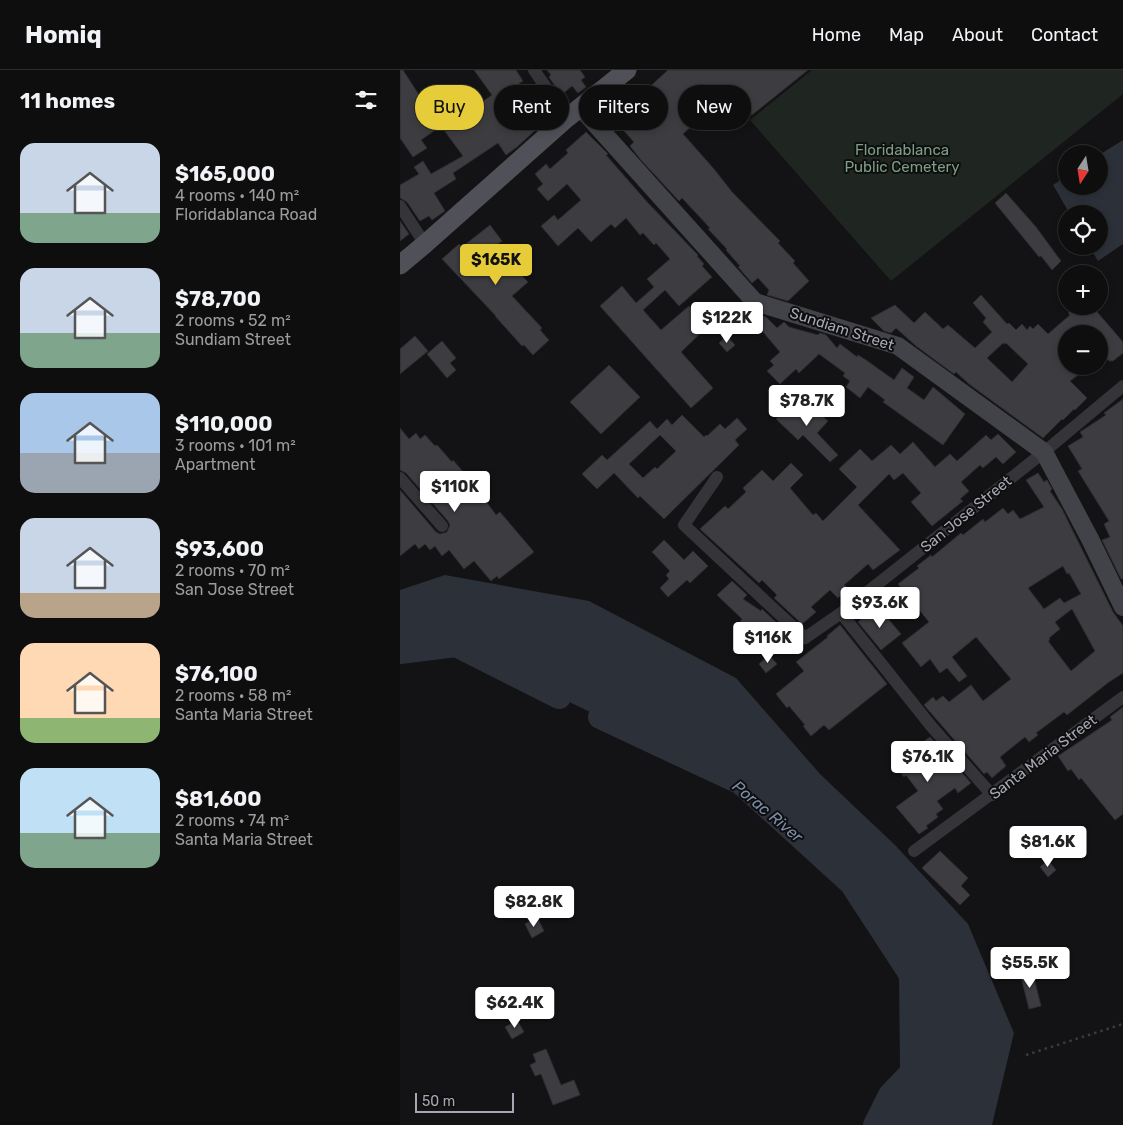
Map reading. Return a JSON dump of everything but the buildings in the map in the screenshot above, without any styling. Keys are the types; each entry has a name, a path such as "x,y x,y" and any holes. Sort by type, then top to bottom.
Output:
{"main road":[{"path":"400,265 573,112 627,70"}],"street":[{"path":"534,70 573,112"},
{"name":"Sundiam Street","path":"573,112 756,302 898,346 1044,452 1090,538 1123,606"},
{"path":"400,206 426,244"},
{"name":"San Jose Street","path":"717,477 684,526 805,638 841,613 1044,452 1123,386"},
{"path":"400,478 442,526"},
{"path":"841,613 931,726 992,795"},
{"name":"Santa Maria Street","path":"914,850 992,795 1123,697"}],"path":[{"path":"1026,1055 1123,1024"}],"green space":[{"name":"Floridablanca Public Cemetery","path":"812,70 1123,70 1123,94 891,281 751,119"}],"shaded area":[{"path":"1123,140 1123,244 1108,254 1108,205 1065,205 1059,195 1108,195 1108,149"},
{"path":"1058,182 1058,194 1053,185"},
{"path":"1094,255 1107,255 1098,261"},
{"path":"445,575 589,601 736,678 821,775 895,845 968,924 1014,1033 992,1125 879,1125 912,1072 920,1007 902,941 808,836 714,762 625,729 474,652 416,646 400,650 400,590"}],"waterway":[{"name":"Porac River","path":"400,652 456,645 559,697"},
{"name":"Porac River","path":"600,717 741,783 851,883 911,975 912,1072 890,1095 875,1125"}]}
